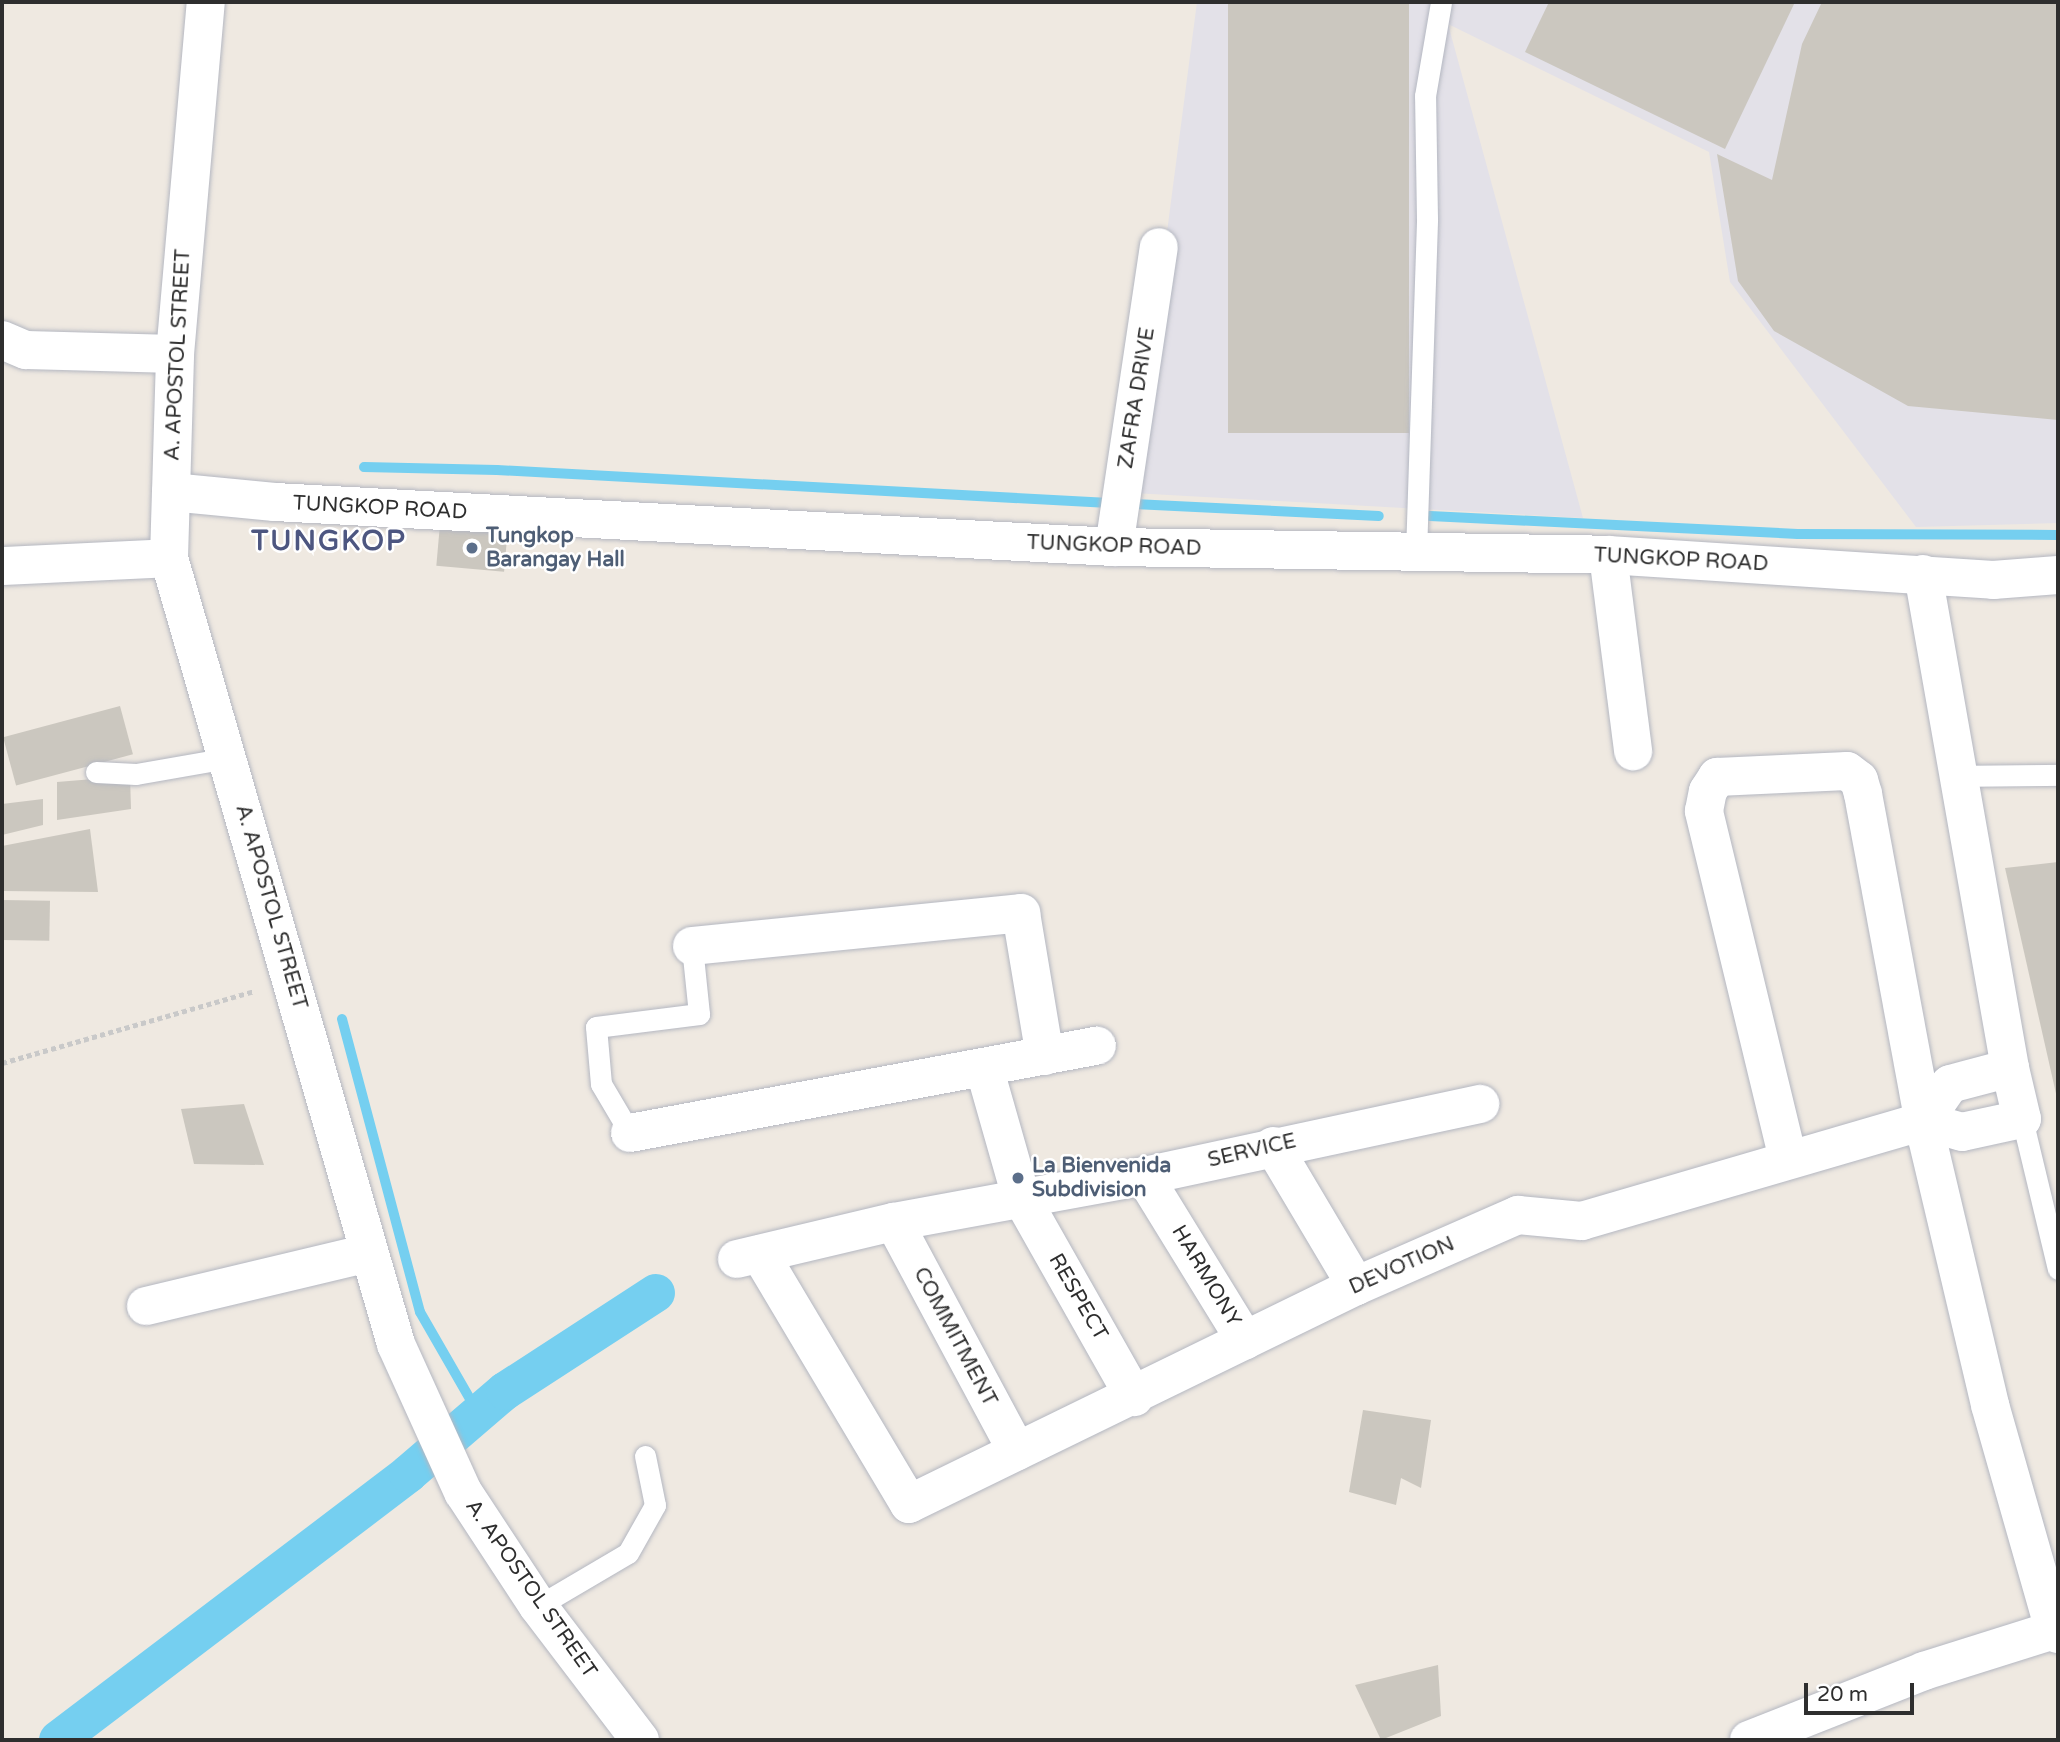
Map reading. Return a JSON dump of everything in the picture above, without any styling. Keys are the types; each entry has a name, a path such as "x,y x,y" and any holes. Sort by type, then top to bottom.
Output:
{"street":[{"name":"A. APOSTOL STREET","path":"206,2 175,355 169,558 396,1344 455,1475 538,1606 640,1740"},
{"name":"ZAFRA DRIVE","path":"1114,547 1159,247"},
{"path":"2,340 26,351 175,355"},
{"name":"TUNGKOP ROAD","path":"171,492 275,502 1114,547 1608,555 1993,580 2058,575"},
{"path":"1608,555 1633,751"},
{"path":"2,566 169,558"},
{"path":"1923,574 2010,1068 2022,1119 1962,1132 1924,1121"},
{"path":"1749,1740 1924,1671 2056,1632 1990,1405 1924,1121 1859,780 1847,771 1717,777 1708,791 1704,811 1788,1159"},
{"path":"692,946 1021,913 1045,1056"},
{"path":"630,1133 1097,1046"},
{"name":"RESPECT","path":"984,1068 1021,1196 1134,1397"},
{"path":"1924,1121 1950,1084 2010,1068"},
{"name":"SERVICE","path":"909,1504 748,1257 894,1222 1144,1175 1480,1104"},
{"name":"DEVOTION","path":"909,1504 1134,1397 1356,1286 1518,1215 1582,1221 1924,1121"},
{"path":"1273,1146 1356,1286"},
{"name":"HARMONY","path":"1144,1175 1245,1340"},
{"name":"COMMITMENT","path":"894,1222 1017,1451"},
{"path":"146,1306 368,1253"}],"lane":[{"path":"1416,553 1427,219 1425,96 1441,2"},
{"path":"96,772 136,774 228,758"},
{"path":"1957,776 2058,775"},
{"path":"630,1133 601,1084 596,1027 699,1014 692,946"},
{"path":"2022,1119 2058,1269"},
{"path":"538,1606 628,1553 656,1505 645,1457"}],"path":[{"path":"2,1063 292,980"}],"shaded area":[{"path":"1197,2 2058,2 2058,523 1916,527 1730,282 1709,152 1448,24 1583,518 1133,493"}],"building":[{"path":"1228,2 1409,2 1409,433 1228,433"},
{"path":"1549,2 1795,2 1725,149 1525,52"},
{"path":"1822,2 2058,2 2058,420 1908,406 1774,331 1738,281 1717,154 1772,180 1802,44"},
{"name":"Tungkop Barangay Hall","path":"440,524 508,530 504,572 436,566"},
{"path":"120,706 133,754 16,786 3,737"},
{"path":"130,776 131,809 57,820 57,782"},
{"path":"43,799 43,825 2,835 2,804"},
{"path":"90,829 98,892 2,891 2,846"},
{"path":"2058,862 2058,1098 2057,1098 2005,868"},
{"path":"2,900 50,901 49,941 2,940"},
{"path":"244,1104 264,1165 194,1164 181,1109"},
{"path":"1363,1410 1431,1420 1421,1488 1401,1478 1396,1505 1349,1492"},
{"path":"1438,1665 1441,1716 1381,1740 1355,1685"}],"waterway":[{"path":"364,467 497,470 1109,503"},
{"path":"1134,504 1379,516"},
{"path":"1430,516 1798,534 2058,535"},
{"path":"342,1019 420,1312 478,1413"},
{"path":"58,1740 408,1474 505,1391 656,1293"}],"place":[{"name":"Tungkop Barangay Hall","path":"472,548"},
{"name":"La Bienvenida Subdivision","path":"1018,1178"}],"district":[{"name":"TUNGKOP","path":"329,541"}]}
